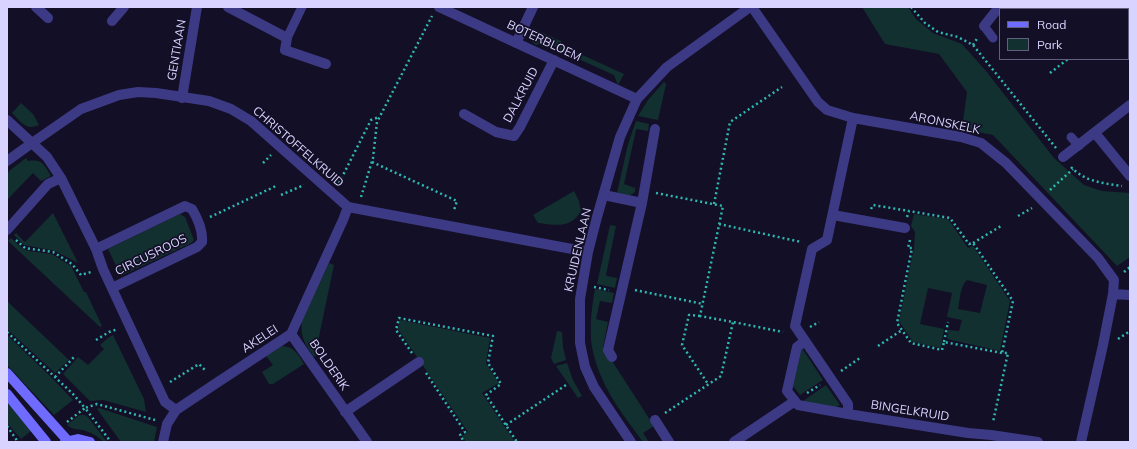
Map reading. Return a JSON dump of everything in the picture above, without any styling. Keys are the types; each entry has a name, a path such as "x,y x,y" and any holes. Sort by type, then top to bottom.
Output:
{"main road":[{"path":"7,373 67,441 78,439 90,442"},
{"path":"7,394 46,442"}],"street":[{"path":"36,7 48,18"},
{"path":"112,21 124,7"},
{"name":"GENTIAAN","path":"182,98 197,7"},
{"path":"228,7 287,38 285,50 326,64"},
{"path":"516,43 532,7"},
{"name":"KRUIDENLAAN","path":"631,442 594,387 585,367 580,343 580,299 588,252 620,137 637,99 667,67 751,7"},
{"name":"ARONSKELK","path":"751,7 818,102 828,110 853,118 961,137 981,143 1006,163 1098,258 1114,280 1113,294 1081,442"},
{"path":"984,26 999,7"},
{"name":"BOTERBLOEM","path":"436,10 516,43 637,99"},
{"name":"DALKRUID","path":"464,114 496,132 514,136 554,60"},
{"name":"CHRISTOFFELKRUID","path":"7,161 81,109 119,95 138,92 156,93 209,101 231,108 251,121 348,207"},
{"path":"1064,157 1130,105"},
{"path":"848,414 848,404 795,326 812,249 827,240 853,118"},
{"path":"7,120 32,143"},
{"path":"612,357 608,350 642,203 655,129"},
{"path":"1095,133 1130,176"},
{"name":"CIRCUSROOS","path":"32,143 47,157 60,178 96,249 103,269 159,388 166,402 176,410"},
{"path":"7,230 48,184 60,178"},
{"name":"KRUIDENLAAN","path":"604,196 642,203"},
{"name":"CIRCUSROOS","path":"96,249 185,206 192,209 199,222 202,242 197,247 112,288"},
{"path":"348,207 588,252"},
{"name":"AKELEI","path":"163,442 167,424 176,410 291,334 348,207"},
{"path":"833,215 905,228"},
{"path":"1113,294 1130,295"},
{"name":"BOLDERIK","path":"291,334 367,442"},
{"path":"734,442 795,401 787,391 797,347 803,337"},
{"path":"345,412 419,362"},
{"name":"BINGELKRUID","path":"795,401 798,405 967,438 991,435 1038,442"},
{"path":"655,420 669,442"}],"lane":[{"path":"287,38 302,7"},
{"path":"984,26 993,38"},
{"path":"1072,137 1079,146"}],"path":[{"path":"911,7 925,23 938,32 958,36 973,45 1073,169 1084,178 1101,183 1123,186"},
{"path":"348,207 362,197 372,162 377,122 436,10"},
{"path":"1050,73 1067,60"},
{"path":"714,204 730,122 782,87"},
{"path":"333,194 372,120 379,117"},
{"path":"372,162 457,201 454,210"},
{"path":"1041,199 1073,169"},
{"path":"281,195 317,179"},
{"path":"199,222 276,186"},
{"path":"644,191 723,206 700,316"},
{"path":"1018,216 1034,206"},
{"path":"948,322 942,350 911,343 897,323 912,248 908,248 912,230 905,228 909,211 950,218 969,244 1001,226"},
{"path":"719,224 804,243 812,249"},
{"path":"19,243 26,248 52,252 72,264 81,275 103,269"},
{"path":"973,243 1013,301 1002,353"},
{"path":"582,284 703,304"},
{"path":"708,384 682,345 688,315 733,322 803,337 818,322"},
{"path":"464,442 460,436 465,432 396,330 399,318 493,336 488,363 501,384 486,395 517,442"},
{"path":"655,420 721,376 733,322"},
{"path":"96,340 109,332 130,325"},
{"path":"878,346 902,330"},
{"path":"7,332 55,377 85,408 97,404 167,424"},
{"path":"944,342 1008,353 991,435"},
{"path":"55,377 75,356"},
{"path":"159,388 199,364 205,370"},
{"path":"506,425 566,385"},
{"path":"7,426 18,442"}],"green space":[{"path":"862,7 908,7 916,19 933,33 962,44 986,71 1054,158 1084,185 1102,191 1130,193 1130,257 1117,266 993,135 962,129 967,92 939,54 885,44"},
{"path":"532,28 561,41 565,47 624,74 618,85 614,75 543,43 536,45 532,42 531,38"},
{"path":"664,82 666,84 658,120 638,116 648,100"},
{"path":"21,103 33,114 39,125 31,127 24,125 12,113"},
{"path":"636,121 649,124 648,131 636,130 624,184 635,188 635,192 629,196 617,193 628,144"},
{"path":"26,158 28,161 40,162 51,176 41,181 33,173 7,200 7,176 9,171"},
{"path":"574,191 579,201 581,211 577,217 567,223 556,225 538,223 533,215"},
{"path":"53,213 78,263 55,251 24,245 14,235 16,233 25,242"},
{"path":"180,214 185,217 194,240 191,243 121,276 108,249"},
{"path":"914,214 948,219 968,248 973,246 1010,301 1000,351 947,339 948,330 959,331 962,320 947,317 952,293 928,288 920,324 944,329 941,348 913,342 899,321 914,248 915,232 911,226","holes":["967,280 987,285 980,313 958,309 962,289"]},
{"path":"610,225 616,226 606,275 617,278 615,288 597,284"},
{"path":"11,238 23,249 52,254 71,266 84,292 86,292 102,326 100,327 8,241"},
{"path":"329,263 334,265 316,351 318,354 314,357 303,336 302,321"},
{"path":"595,289 614,293 612,303 600,301 596,319 608,322 603,347 654,426 643,433 649,442 643,442 616,404 605,385 596,363 591,332"},
{"path":"7,301 69,360 55,373 7,329"},
{"path":"400,320 490,338 486,363 499,383 482,393 515,442 466,442 462,436 468,432 398,329"},
{"path":"557,331 562,332 566,360 554,364 551,358"},
{"path":"7,335 73,400 54,415 7,365"},
{"path":"113,335 144,399 146,412 103,400 90,401 63,374 78,357 88,365 104,349 100,345"},
{"path":"282,346 293,349 304,364 273,384 269,384 262,372 273,365 266,356"},
{"path":"802,348 823,380 800,395 793,386"},
{"path":"567,363 573,380 582,396 578,398 556,366"},
{"path":"826,385 840,405 835,408 803,401"},
{"path":"7,402 31,431 21,439 7,423"},
{"path":"99,408 157,427 154,442 121,442 97,409"},
{"path":"81,415 88,417 107,442 104,442 88,432 72,428 67,425"}]}
